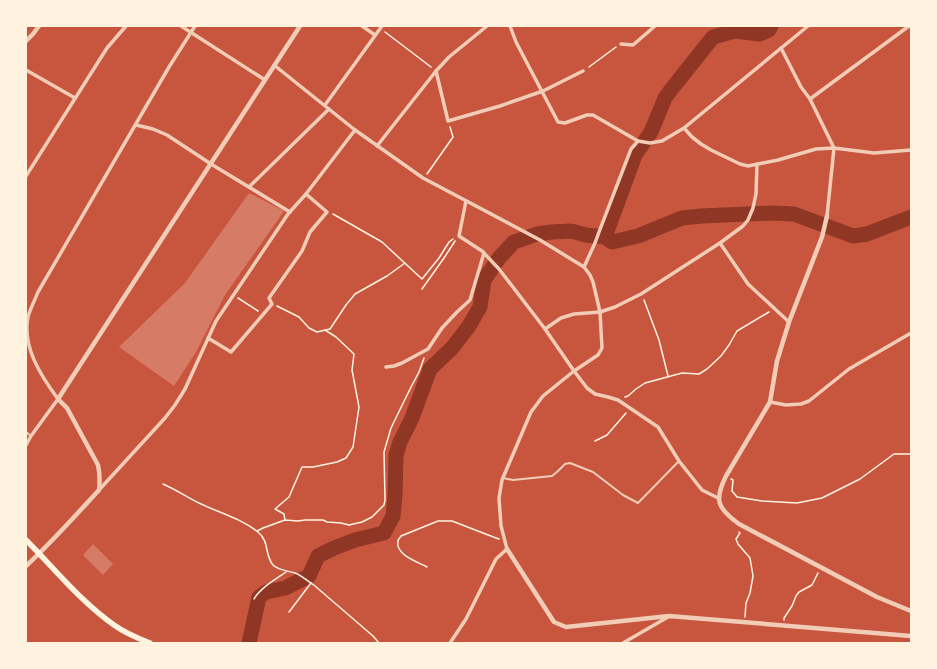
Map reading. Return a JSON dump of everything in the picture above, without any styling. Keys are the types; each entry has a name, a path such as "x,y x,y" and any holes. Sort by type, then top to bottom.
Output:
{"main road":[{"path":"26,540 98,614 127,633 150,643"}],"street":[{"path":"26,41 39,26"},
{"path":"26,176 107,48 126,26"},
{"path":"180,26 192,32 265,80"},
{"path":"99,490 100,473 98,466 67,408 49,386 27,342 28,316 38,292 170,67 196,26"},
{"path":"26,445 300,26"},
{"path":"362,26 375,35"},
{"path":"377,146 436,71 449,57 487,26"},
{"path":"510,26 516,42 558,122 565,124 587,115 593,115 638,141 650,143 662,141 684,128 808,26"},
{"path":"621,44 633,45 655,26"},
{"path":"810,99 909,26"},
{"path":"325,105 381,27"},
{"path":"781,48 801,87 810,99 834,148 828,216 822,237 789,322 777,361 770,402 726,476 721,486 718,498 727,516 739,524 877,597 911,611"},
{"path":"274,65 355,130 423,178 540,240 584,267 590,275 600,312 602,348 598,355 574,371 543,396 531,412 503,478 499,498 501,526 507,549 554,622 566,627 669,616 911,636"},
{"path":"26,70 75,98"},
{"path":"436,71 448,121 500,106 542,91 583,71"},
{"path":"249,187 329,109"},
{"path":"136,125 153,129 166,135 290,212"},
{"path":"684,128 692,137 711,150 740,164 748,166 778,160 816,149 834,148 874,153 911,150"},
{"path":"26,566 40,554 165,418 175,405 185,389 216,321 290,212 306,194 355,130"},
{"path":"584,267 632,149 638,141"},
{"path":"545,329 561,318 574,314 600,312 641,294 720,243 742,226 748,220 754,208 757,164"},
{"path":"208,338 231,352 272,304 269,298 302,251 310,232 327,212 306,194"},
{"path":"466,201 458,236 484,252 490,258 545,329 587,388 595,394 618,400 658,427 678,461 702,490 718,498"},
{"path":"720,243 748,284 789,322"},
{"path":"386,367 402,363 428,349 442,328 470,300 484,252"},
{"path":"770,402 786,405 801,404 810,401 849,369 911,333"},
{"path":"450,643 466,619 496,559 507,549"},
{"path":"622,643 669,616"}],"lane":[{"path":"26,432 31,436"},
{"path":"503,478 513,480 552,476 565,464 570,463 593,472 623,495 638,503 678,461"}],"path":[{"path":"381,27 436,71"},
{"path":"583,71 621,44"},
{"path":"423,178 453,138 448,121"},
{"path":"327,212 340,217 382,242 422,279 439,258 449,242 458,236"},
{"path":"422,289 458,236"},
{"path":"272,304 299,317 309,328 317,332 330,329 355,294 387,276 405,263"},
{"path":"641,294 659,340 668,376"},
{"path":"234,295 263,315"},
{"path":"618,400 628,396 645,382 682,373 699,374 721,356 738,331 769,312 771,306"},
{"path":"285,520 284,514 275,509 289,497 302,467 313,467 337,462 346,458 353,447 359,407 352,370 354,354 336,337 325,330"},
{"path":"257,531 285,520 323,520 327,522 349,525 362,522 372,517 384,505 384,452 391,428 419,372 428,349"},
{"path":"595,441 607,435 630,408"},
{"path":"726,476 733,480 732,491 737,497 762,501 797,503 822,498 860,478 894,454 911,454"},
{"path":"164,484 199,503 242,522 257,531 264,537 268,556 274,566 300,575 311,583 362,626 379,643"},
{"path":"427,567 404,555 399,549 398,541 401,536 438,521 452,521 496,538 504,539"},
{"path":"736,530 740,533 736,538 738,544 750,558 753,576 750,593 746,603 744,622"},
{"path":"784,626 784,618 796,596 799,592 812,585 821,568"},
{"path":"254,598 286,571"},
{"path":"289,612 311,583"}],"building":[{"path":"249,193 284,211 225,295 196,352 174,386 119,347 185,283"},
{"path":"93,544 113,564 103,575 83,555"}],"waterway":[{"path":"605,237 635,155 651,132 665,98 670,91 713,37 735,31 760,34 769,30 771,26"},
{"path":"605,237 612,242 638,236 682,218 772,213 794,214 853,236 867,234 911,217"},
{"path":"249,643 259,597 266,592 285,588 309,576 318,556 355,540 384,533 393,516 396,455 400,442 412,418 430,369 452,348 469,326 480,307 484,280 499,258 514,242 537,234 571,231 586,235 605,237"}]}
